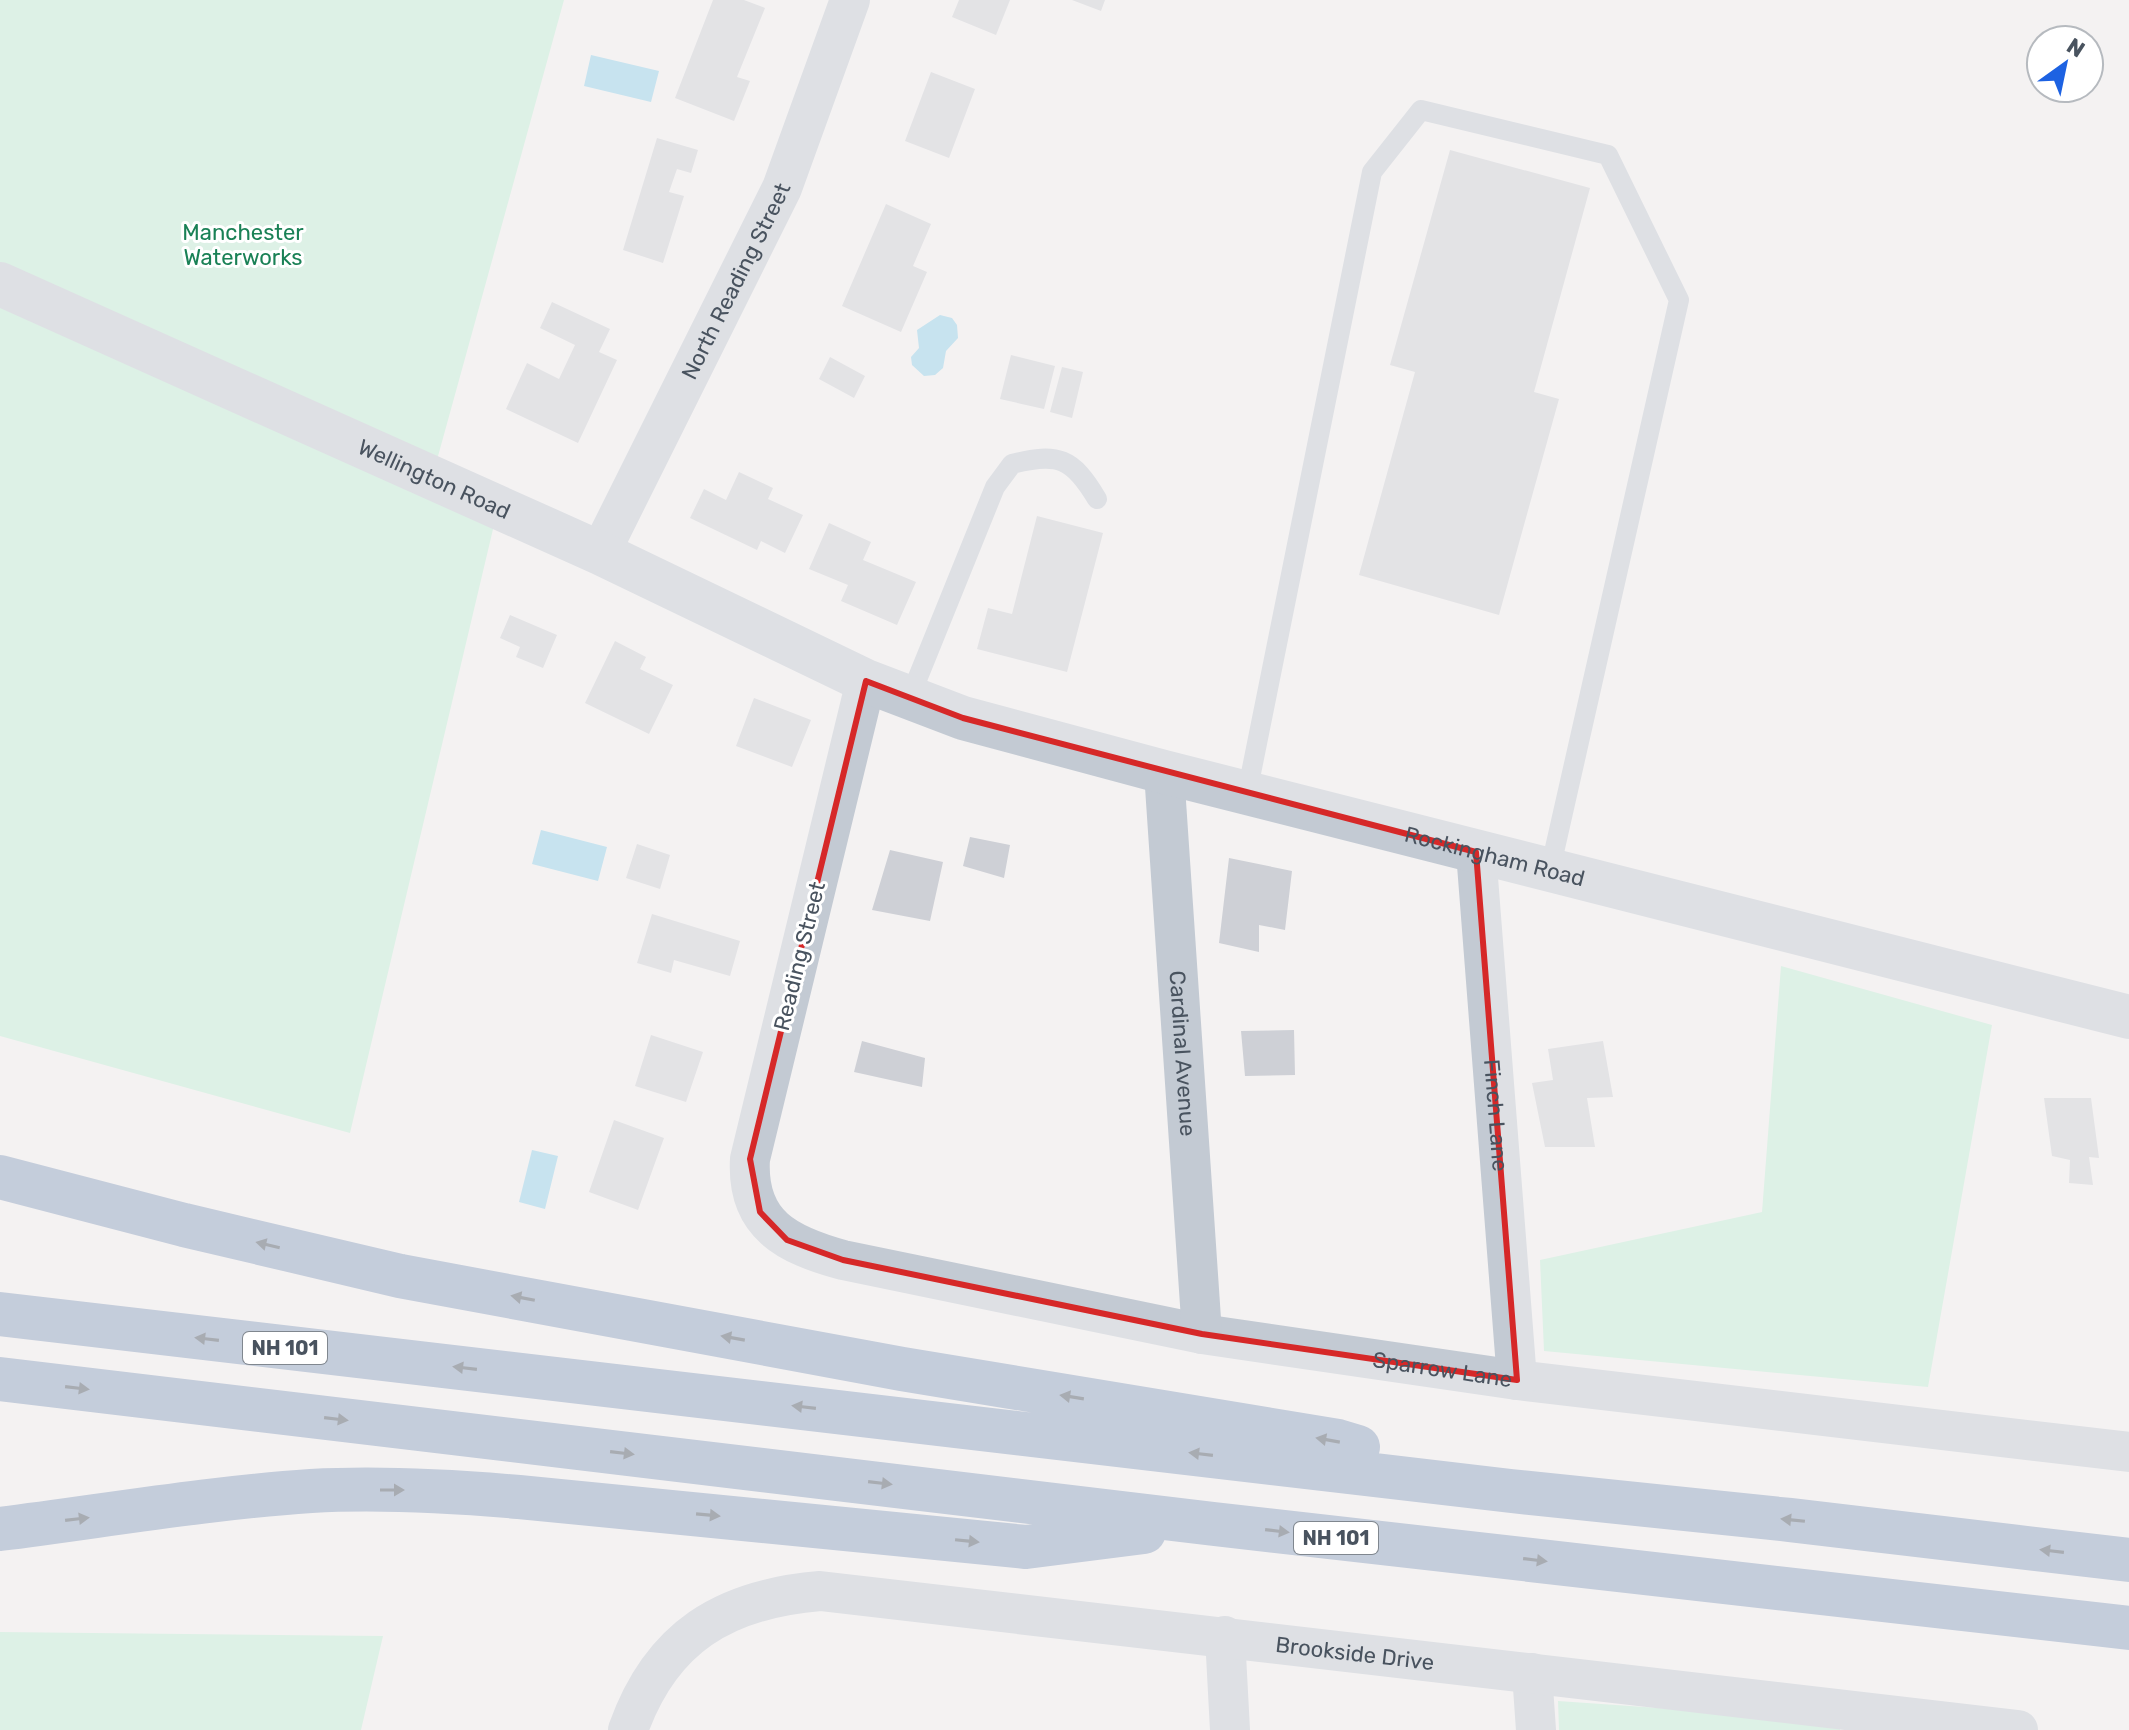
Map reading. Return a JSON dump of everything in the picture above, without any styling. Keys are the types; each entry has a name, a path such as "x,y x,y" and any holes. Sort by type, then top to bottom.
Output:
{"highway":[{"path":"0,1177 400,1276 902,1369 1338,1441 1511,1491"},
{"name":"NH 101","path":"0,1314 2129,1560"},
{"name":"NH 101","path":"0,1379 1214,1524 2129,1628"},
{"path":"0,1529 252,1497 366,1490 438,1490 1026,1547 1214,1524"}],"street":[{"name":"North Reading Street","path":"600,553 782,188 850,0"},
{"name":"Wellington Road","path":"0,284 600,553 866,681"},
{"name":"Rockingham Road","path":"866,681 963,718 1164,772 2129,1017"},
{"name":"Reading Street","path":"771,1227 753,1197 749,1177 750,1159 866,681"},
{"name":"Cardinal Avenue","path":"1164,772 1202,1334"},
{"name":"Finch Lane","path":"1476,852 1517,1380"},
{"name":"Sparrow Lane","path":"771,1227 787,1240 843,1260 1202,1334 1517,1380 2129,1452"},
{"name":"Brookside Drive","path":"628,1730 653,1677 697,1630 723,1614 755,1601 820,1591 2018,1730"},
{"path":"1225,1636 1230,1730"},
{"path":"1532,1673 1536,1730"}],"lane":[{"path":"1247,793 1372,172 1421,110 1608,155 1679,300 1550,870"},
{"path":"910,697 995,487 1012,464 1033,458 1052,458 1069,464 1083,474 1097,499"}],"highlighted area":[{"path":"866,681 963,718 1476,852 1517,1380 1202,1334 843,1260 787,1240 760,1212 750,1159"}],"green space":[{"name":"Manchester Waterworks","path":"0,0 564,0 427,496 494,525 350,1133 0,1036"},
{"path":"1781,966 1992,1025 1928,1387 1544,1351 1540,1260 1762,1212"},
{"path":"0,1632 383,1636 361,1730 0,1730"},
{"path":"1558,1701 1659,1708 1840,1727 1840,1730 1559,1730"}],"water":[{"path":"591,55 659,71 651,102 584,86"},
{"path":"940,315 952,318 957,325 958,338 946,351 943,368 935,375 924,376 912,365 911,357 919,348 917,330"},
{"path":"541,830 607,847 598,881 532,864"},
{"path":"532,1150 558,1156 545,1209 519,1202"}],"building":[{"path":"713,0 744,0 765,8 737,77 750,81 734,121 675,98"},
{"path":"959,0 1010,0 996,35 952,17"},
{"path":"1072,0 1105,0 1101,11"},
{"path":"931,72 975,89 949,158 905,141"},
{"path":"657,138 698,150 691,173 677,169 669,192 684,196 663,263 623,250"},
{"path":"1450,150 1590,188 1534,392 1559,399 1499,615 1359,575 1415,372 1390,365"},
{"path":"886,204 931,224 913,266 927,272 901,332 842,306"},
{"path":"552,302 610,329 599,352 617,360 578,443 506,409 527,363 559,379 575,345 540,328"},
{"path":"1011,355 1055,366 1044,409 1000,399"},
{"path":"830,357 865,376 854,398 819,379"},
{"path":"1062,367 1083,372 1072,418 1050,412"},
{"path":"739,472 773,488 768,499 803,515 785,553 761,541 757,550 690,518 704,489 726,500"},
{"path":"1037,516 1103,533 1067,672 977,649 988,608 1012,614"},
{"path":"829,523 871,542 863,560 916,582 897,625 841,601 848,585 809,569"},
{"path":"510,615 557,635 543,668 516,657 520,647 500,638"},
{"path":"615,641 646,657 640,669 673,685 649,734 585,703"},
{"path":"754,698 811,720 792,767 736,746"},
{"path":"970,837 1010,845 1004,878 963,866"},
{"path":"637,844 670,855 660,889 626,878"},
{"path":"890,850 943,862 930,921 872,910"},
{"path":"1229,858 1292,871 1285,930 1259,925 1259,952 1219,943"},
{"path":"652,914 740,941 730,976 674,960 671,973 637,963"},
{"path":"1294,1030 1295,1075 1245,1076 1241,1031"},
{"path":"651,1035 703,1052 686,1102 635,1086"},
{"path":"862,1041 925,1058 922,1087 854,1072"},
{"path":"1603,1041 1613,1097 1587,1098 1595,1147 1545,1147 1532,1083 1553,1080 1548,1049"},
{"path":"2044,1098 2091,1098 2099,1158 2089,1157 2093,1185 2069,1183 2070,1160 2052,1156"},
{"path":"614,1120 664,1138 638,1210 589,1192"}]}
